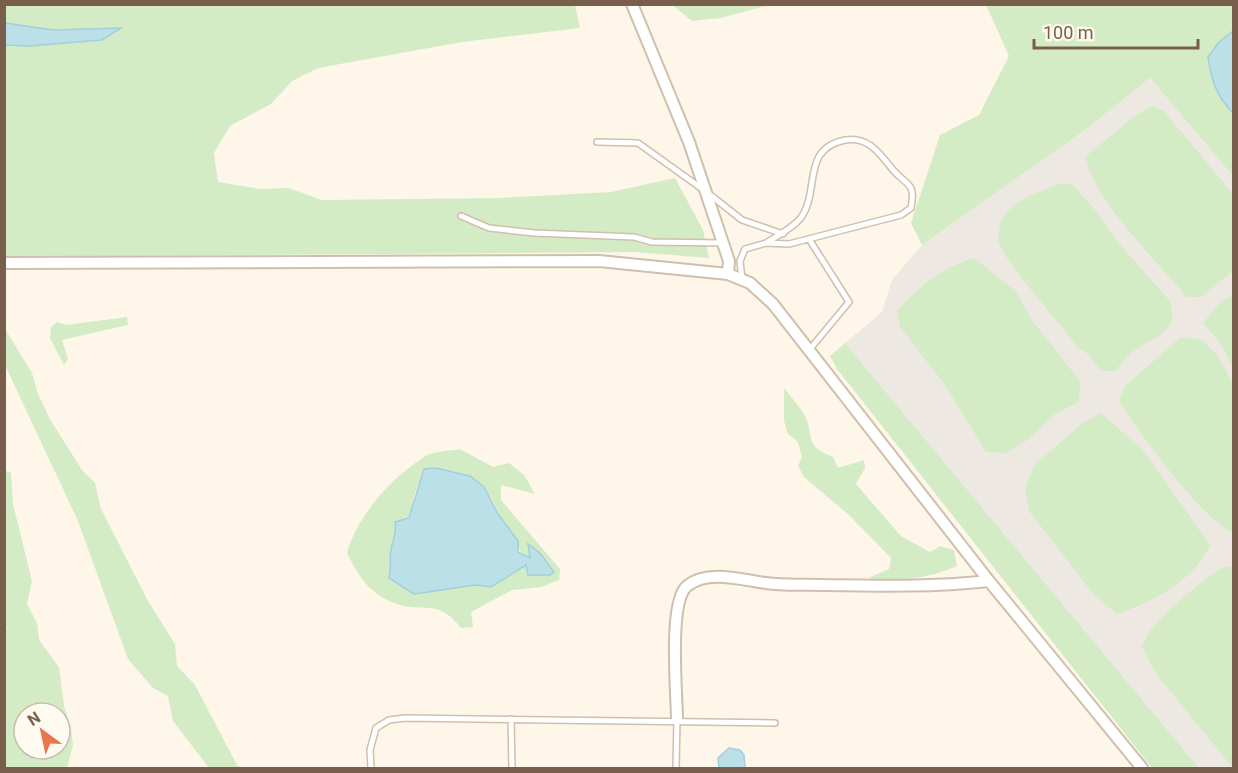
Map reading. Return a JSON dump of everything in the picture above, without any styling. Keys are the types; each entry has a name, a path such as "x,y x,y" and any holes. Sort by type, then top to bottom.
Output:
{"street":[{"path":"632,4 706,191 729,261 728,274"},
{"path":"4,263 600,261 728,274 742,279 773,304 810,349 989,581 1142,768"},
{"path":"677,720 675,610 685,587 703,578 735,577 769,584 847,585 959,584 989,581"}],"lane":[{"path":"742,279 740,261 745,249 766,243 783,234 800,218 811,193 814,167 820,154 835,142 851,139 873,146 896,172 908,181 914,194 911,207 901,215 789,244 766,243"},
{"path":"597,142 638,143 706,191 741,220 783,234"},
{"path":"460,216 489,228 534,233 633,237 652,242 723,243"},
{"path":"809,239 849,302 810,349"},
{"path":"512,719 512,768"},
{"path":"371,768 370,750 376,728 388,720 677,720 775,723"},
{"path":"676,768 677,720"}],"shaded area":[{"path":"1150,78 1233,176 1233,768 1199,768 845,343 882,312 892,280 922,245 1085,130"}],"green space":[{"path":"4,5 575,5 580,28 462,42 318,68 292,81 271,104 230,126 214,153 218,182 260,189 288,188 322,200 500,198 611,192 675,178 703,230 709,258 636,252 5,257 5,45 30,46 120,28 53,30 5,23"},
{"path":"672,5 769,5 721,18 692,21"},
{"path":"986,5 1233,5 1233,31 1219,42 1224,104 1233,113 1233,176 1150,78 1085,130 922,245 911,223 940,135 979,115 1009,56"},
{"path":"1153,106 1164,111 1233,194 1233,271 1201,297 1187,297 1144,249 1113,210 1090,172 1086,156 1136,115"},
{"path":"1059,184 1072,184 1096,211 1117,241 1169,300 1172,320 1168,327 1156,338 1131,353 1116,371 1101,371 1088,354 1077,347 1020,276 998,239 1001,221 1011,208 1026,198"},
{"path":"974,258 1016,291 1031,319 1080,381 1079,402 1055,414 1029,439 1006,453 986,452 945,385 900,327 897,311 932,279"},
{"path":"1233,294 1233,368 1221,344 1203,323 1218,305"},
{"path":"127,317 128,325 62,340 68,359 64,365 50,338 51,327 57,322 66,325"},
{"path":"5,329 32,373 38,394 51,421 82,470 95,483 101,509 148,601 175,644 177,666 195,685 237,765 242,768 209,768 173,721 168,696 153,688 128,659 78,521 5,365"},
{"path":"1181,337 1202,340 1219,357 1233,384 1233,533 1204,511 1188,493 1155,453 1119,401 1124,387"},
{"path":"845,343 1199,768 1152,768 837,369 830,356"},
{"path":"784,388 805,416 814,445 833,457 838,468 864,460 865,468 856,484 901,536 930,552 940,546 954,550 957,566 936,574 913,578 890,580 868,578 889,569 891,558 849,515 804,477 798,466 802,457 798,442 788,434 784,421"},
{"path":"1101,413 1143,450 1210,545 1194,569 1171,588 1144,604 1117,614 1094,595 1029,511 1025,489 1034,465 1084,422"},
{"path":"460,449 493,467 509,463 524,475 535,494 501,485 501,500 560,569 559,580 541,587 512,590 471,612 473,627 461,628 452,618 437,609 404,606 385,599 371,589 360,576 347,553 359,525 388,486 424,457 437,452","holes":["436,468 465,474 480,483 495,505 512,541 530,558 528,545 550,575 526,564 491,587 476,585 414,594 389,578 393,564 390,551 413,509 414,496 424,469"]},
{"path":"4,470 11,473 13,504 32,581 27,604 37,623 39,640 59,667 63,701 12,701 12,761 69,761 67,768 5,768 5,628 8,628 4,625"},
{"path":"1224,566 1234,568 1233,768 1157,675 1142,647 1154,626 1165,614 1189,592"}],"water":[{"path":"5,23 53,30 121,28 102,40 30,46 5,45"},
{"path":"1233,31 1233,113 1216,88 1208,57 1219,42"},
{"path":"436,468 470,476 484,487 498,514 518,541 518,552 530,558 528,544 540,553 554,572 550,575 528,575 526,565 491,587 476,585 414,594 389,578 390,553 396,530 395,522 409,518 424,469"},
{"path":"729,748 740,750 744,755 745,768 719,768 718,758"}]}
